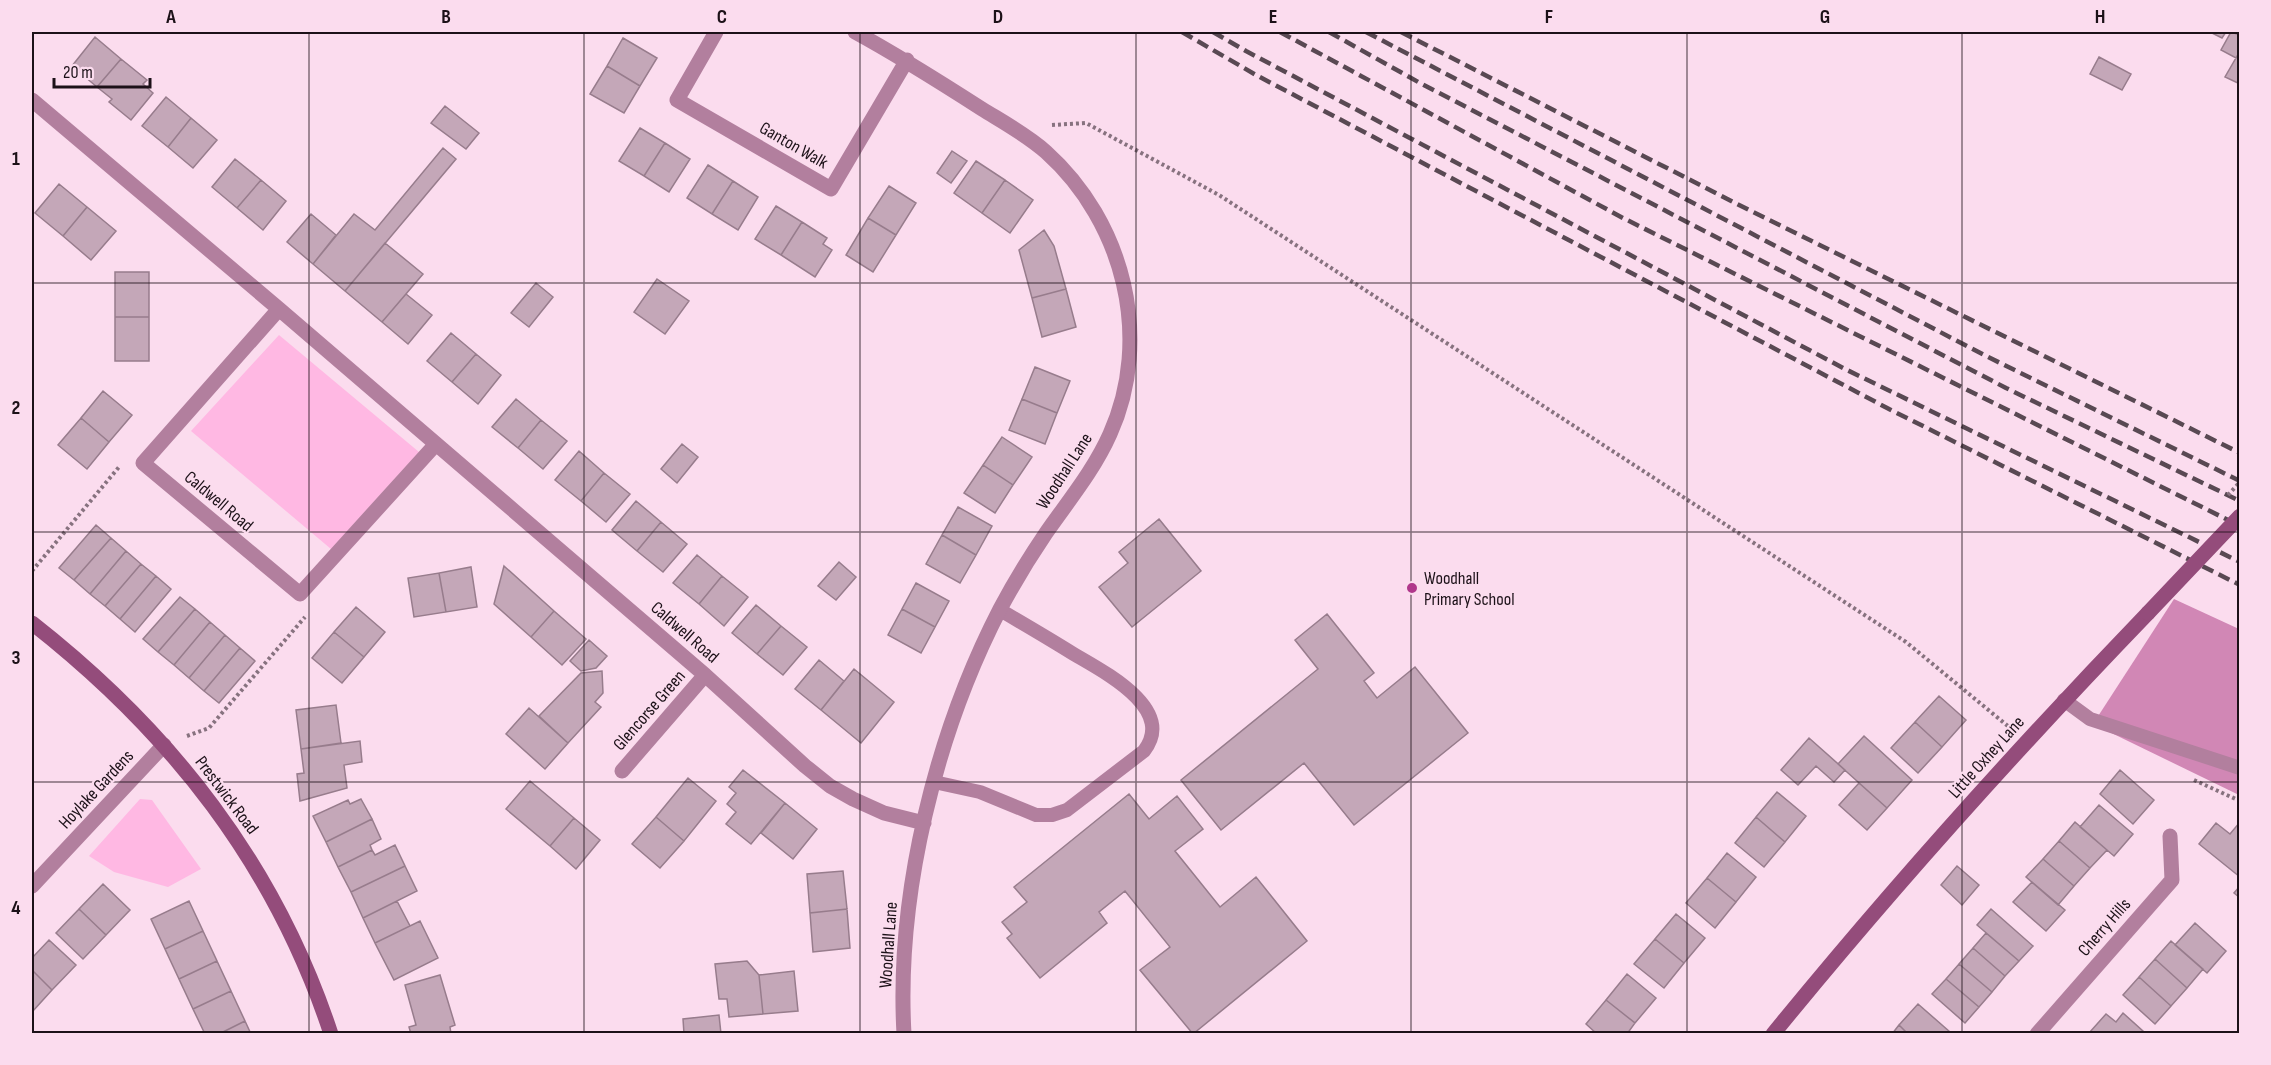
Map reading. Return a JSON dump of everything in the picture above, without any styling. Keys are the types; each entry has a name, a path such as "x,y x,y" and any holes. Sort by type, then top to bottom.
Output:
{"main road":[{"name":"Little Oxhey Lane","path":"1773,1034 1848,942 2025,741 2240,516"},
{"name":"Prestwick Road","path":"32,623 101,681 164,745 241,844 302,956 331,1034"}],"street":[{"name":"Ganton Walk","path":"716,32 677,100 831,189 907,60"},
{"name":"Woodhall Lane","path":"855,32 907,60 1046,152 1083,193 1100,220 1116,254 1130,314 1126,389 1111,432 1095,465 1040,542 999,610 963,693 934,782 912,886 905,948 904,1034"},
{"name":"Caldwell Road","path":"32,100 705,675 805,766 830,786 884,813 924,823"},
{"path":"143,463 279,309"},
{"path":"300,594 436,444"},
{"name":"Caldwell Road","path":"143,463 300,594"},
{"name":"Glencorse Green","path":"622,771 705,675"},
{"name":"Hoylake Gardens","path":"32,886 164,745"},
{"name":"Cherry Hills","path":"2037,1034 2172,880 2170,836"}],"lane":[{"path":"934,782 980,792 1036,815 1052,815 1067,810 1144,751 1152,742 1151,719 1146,709 1126,687 999,610"},
{"path":"2064,700 2090,719 2240,768"}],"path":[{"path":"1011,127 1086,123 1219,195 1906,642 2025,741"},
{"path":"32,571 122,464 143,463"},
{"path":"164,745 209,728 305,617 300,594"}],"shaded area":[{"path":"279,335 419,452 331,549 191,431"},
{"path":"2174,599 2239,629 2239,795 2093,724"},
{"path":"140,799 152,800 201,869 168,887 114,872 89,856"}],"building":[{"path":"2210,32 2226,32 2222,38"},
{"path":"2231,32 2240,35 2240,51 2236,58 2221,50"},
{"path":"95,37 121,59 97,87 72,66"},
{"path":"623,38 657,58 640,86 607,66"},
{"path":"2240,51 2240,84 2225,77"},
{"path":"2099,57 2131,74 2122,90 2090,74"},
{"path":"121,59 147,80 143,84 153,93 131,120 109,102 112,99 97,87"},
{"path":"607,66 640,86 624,113 590,94"},
{"path":"166,97 191,118 168,147 142,126"},
{"path":"445,106 479,133 466,149 431,123"},
{"path":"191,118 217,140 193,168 168,147"},
{"path":"640,128 665,143 644,176 619,161"},
{"path":"665,143 690,159 669,192 644,176"},
{"path":"443,148 456,159 345,291 313,264 354,214 375,230"},
{"path":"952,151 967,161 951,183 937,173"},
{"path":"235,159 261,180 237,208 212,187"},
{"path":"976,161 1005,180 982,213 954,193"},
{"path":"708,165 733,181 712,214 687,198"},
{"path":"261,180 286,201 263,230 237,208"},
{"path":"1005,180 1033,200 1010,233 982,213"},
{"path":"733,181 758,197 738,230 712,214"},
{"path":"59,184 87,207 63,236 35,213"},
{"path":"889,186 916,203 896,235 868,218"},
{"path":"776,206 802,222 781,255 755,239"},
{"path":"87,207 116,231 91,260 63,236"},
{"path":"311,214 336,235 313,264 287,242"},
{"path":"868,218 896,235 873,272 846,255"},
{"path":"802,222 827,238 823,244 832,250 815,277 781,255"},
{"path":"1044,230 1054,246 1066,289 1032,298 1019,250"},
{"path":"385,243 423,274 382,322 345,291"},
{"path":"115,272 149,272 149,317 115,317"},
{"path":"657,279 689,301 665,334 634,312"},
{"path":"536,283 553,297 529,327 511,313"},
{"path":"1066,289 1076,327 1042,337 1032,298"},
{"path":"406,294 432,315 408,344 382,322"},
{"path":"115,317 149,317 149,361 115,361"},
{"path":"451,333 476,354 452,382 427,361"},
{"path":"476,354 501,375 478,404 452,382"},
{"path":"1035,367 1070,381 1057,413 1022,399"},
{"path":"103,391 132,415 109,442 81,418"},
{"path":"516,399 541,420 518,448 492,427"},
{"path":"1022,399 1057,413 1045,444 1009,430"},
{"path":"81,418 109,442 87,469 58,445"},
{"path":"541,420 567,441 543,469 518,448"},
{"path":"1002,437 1032,457 1013,485 983,465"},
{"path":"682,444 698,457 677,483 661,469"},
{"path":"579,451 604,473 581,501 555,480"},
{"path":"983,465 1013,485 995,513 964,493"},
{"path":"604,473 630,494 606,522 581,501"},
{"path":"636,501 661,522 637,551 612,530"},
{"path":"958,507 992,526 976,555 942,535"},
{"path":"1159,519 1201,571 1132,627 1099,587 1128,563 1119,552"},
{"path":"661,522 687,544 663,572 637,551"},
{"path":"96,525 111,538 74,580 59,568"},
{"path":"942,535 976,555 960,583 926,564"},
{"path":"111,538 126,551 90,594 74,580"},
{"path":"126,551 141,564 105,606 90,594"},
{"path":"697,555 722,576 699,604 673,583"},
{"path":"839,562 856,577 836,600 818,586"},
{"path":"141,564 156,576 120,619 105,606"},
{"path":"504,566 554,611 531,637 494,604"},
{"path":"471,567 477,607 446,612 439,573"},
{"path":"439,573 446,612 414,617 408,578"},
{"path":"156,576 171,589 135,632 120,619"},
{"path":"722,576 748,597 724,626 699,604"},
{"path":"916,583 949,601 935,627 902,609"},
{"path":"180,597 195,609 158,652 143,639"},
{"path":"756,605 781,626 757,654 732,633"},
{"path":"356,607 385,632 364,657 334,632"},
{"path":"195,609 210,622 174,665 158,652"},
{"path":"902,609 935,627 921,653 888,635"},
{"path":"554,611 586,639 562,665 531,637"},
{"path":"1327,614 1374,673 1364,681 1377,698 1415,667 1468,733 1354,825 1304,763 1221,830 1181,780 1318,669 1295,640"},
{"path":"210,622 225,635 189,678 174,665"},
{"path":"781,626 807,647 783,675 757,654"},
{"path":"334,632 364,657 342,683 312,658"},
{"path":"225,635 240,648 204,691 189,678"},
{"path":"589,640 607,656 596,668 581,671 570,661"},
{"path":"240,648 255,661 219,703 204,691"},
{"path":"819,660 844,681 821,710 795,689"},
{"path":"854,669 894,702 861,743 821,710"},
{"path":"602,671 603,693 595,702 601,707 568,743 539,716 581,673"},
{"path":"1939,696 1966,720 1942,747 1915,722"},
{"path":"336,705 341,743 301,749 296,710"},
{"path":"529,708 568,743 545,769 506,734"},
{"path":"1915,722 1942,747 1918,773 1891,748"},
{"path":"1864,736 1912,780 1887,808 1838,764"},
{"path":"1809,738 1845,770 1834,782 1816,766 1798,785 1781,770"},
{"path":"360,741 362,762 344,765 347,788 300,801 297,774 304,773 301,749"},
{"path":"743,770 785,803 751,844 726,824 736,812 727,804 736,793 729,787"},
{"path":"2120,770 2154,800 2133,824 2100,794"},
{"path":"688,778 716,801 684,841 656,817"},
{"path":"530,781 574,818 550,846 506,809"},
{"path":"1859,783 1887,808 1867,830 1839,805"},
{"path":"1777,792 1806,816 1785,842 1756,817"},
{"path":"1129,794 1149,819 1177,796 1203,829 1175,851 1220,907 1256,877 1307,941 1193,1034 1140,970 1170,947 1125,891 1099,912 1107,923 1040,978 1007,938 1012,934 1002,922 1027,902 1014,887"},
{"path":"361,799 372,819 326,842 313,816 348,800 350,804"},
{"path":"785,803 817,829 793,859 761,833"},
{"path":"2099,805 2133,834 2114,856 2080,827"},
{"path":"656,817 684,841 660,868 632,844"},
{"path":"1756,817 1785,842 1764,867 1735,843"},
{"path":"574,818 600,840 576,869 550,846"},
{"path":"372,819 381,839 370,845 372,850 338,867 326,842"},
{"path":"2075,822 2107,850 2090,868 2059,841"},
{"path":"2240,822 2240,877 2199,844 2216,823 2230,834"},
{"path":"2059,841 2090,868 2074,886 2043,859"},
{"path":"395,845 405,866 351,892 338,867 372,850 375,855"},
{"path":"1727,853 1756,877 1736,902 1707,878"},
{"path":"2043,859 2074,886 2058,905 2026,877"},
{"path":"405,866 417,891 363,918 351,892"},
{"path":"1957,866 1979,885 1962,905 1941,885"},
{"path":"843,871 847,909 810,913 807,874"},
{"path":"1707,878 1736,902 1715,928 1686,903"},
{"path":"2032,882 2065,910 2046,931 2013,902"},
{"path":"103,884 130,910 106,935 79,909"},
{"path":"2240,886 2240,898 2234,893"},
{"path":"189,901 203,931 165,949 151,919"},
{"path":"397,901 410,926 375,943 363,918"},
{"path":"79,909 106,935 83,959 56,933"},
{"path":"847,909 850,948 813,952 810,913"},
{"path":"1991,909 2033,946 2019,961 1977,925"},
{"path":"1676,914 1705,938 1684,963 1655,939"},
{"path":"420,921 438,958 394,980 375,943"},
{"path":"2195,923 2226,951 2207,973 2175,945"},
{"path":"203,931 217,961 179,979 165,949"},
{"path":"1986,933 2019,961 2005,976 1973,948"},
{"path":"1655,939 1684,963 1664,988 1634,964"},
{"path":"49,940 76,965 52,990 32,970 32,958"},
{"path":"2171,941 2203,969 2187,988 2155,959"},
{"path":"1973,948 2005,976 1992,992 1959,964"},
{"path":"2155,959 2187,988 2171,1006 2139,977"},
{"path":"217,961 231,991 193,1009 179,979"},
{"path":"747,961 759,975 763,1014 729,1017 727,999 719,999 715,964"},
{"path":"1959,964 1992,992 1979,1007 1946,979"},
{"path":"32,970 52,990 32,1012"},
{"path":"794,971 798,1011 763,1014 759,975"},
{"path":"1627,974 1656,998 1635,1023 1606,1000"},
{"path":"440,975 455,1025 450,1027 451,1034 411,1034 409,1027 416,1025 405,985"},
{"path":"2139,977 2171,1006 2155,1024 2123,995"},
{"path":"1946,979 1979,1007 1965,1023 1932,994"},
{"path":"231,991 245,1021 219,1034 205,1034 193,1009"},
{"path":"1606,1000 1635,1023 1627,1034 1597,1034 1586,1024"},
{"path":"1918,1004 1950,1032 1948,1034 1908,1034 1899,1025"},
{"path":"2123,1013 2144,1032 2143,1034 2089,1033 2106,1014 2116,1022"},
{"path":"719,1015 721,1034 684,1034 683,1019"},
{"path":"245,1021 251,1034 219,1034"},
{"path":"1899,1025 1908,1034 1892,1034"}],"railway":[{"path":"1182,32 1256,75 1889,409 2240,585"},
{"path":"1213,32 1845,369 2240,562"},
{"path":"1280,32 1623,218 2240,526"},
{"path":"1329,32 1420,83 2006,388 2240,501"},
{"path":"1366,32 1986,356 2240,481"},
{"path":"1401,32 1749,210 2240,453"}],"place":[{"name":"Woodhall Primary School","path":"1412,588"}]}
